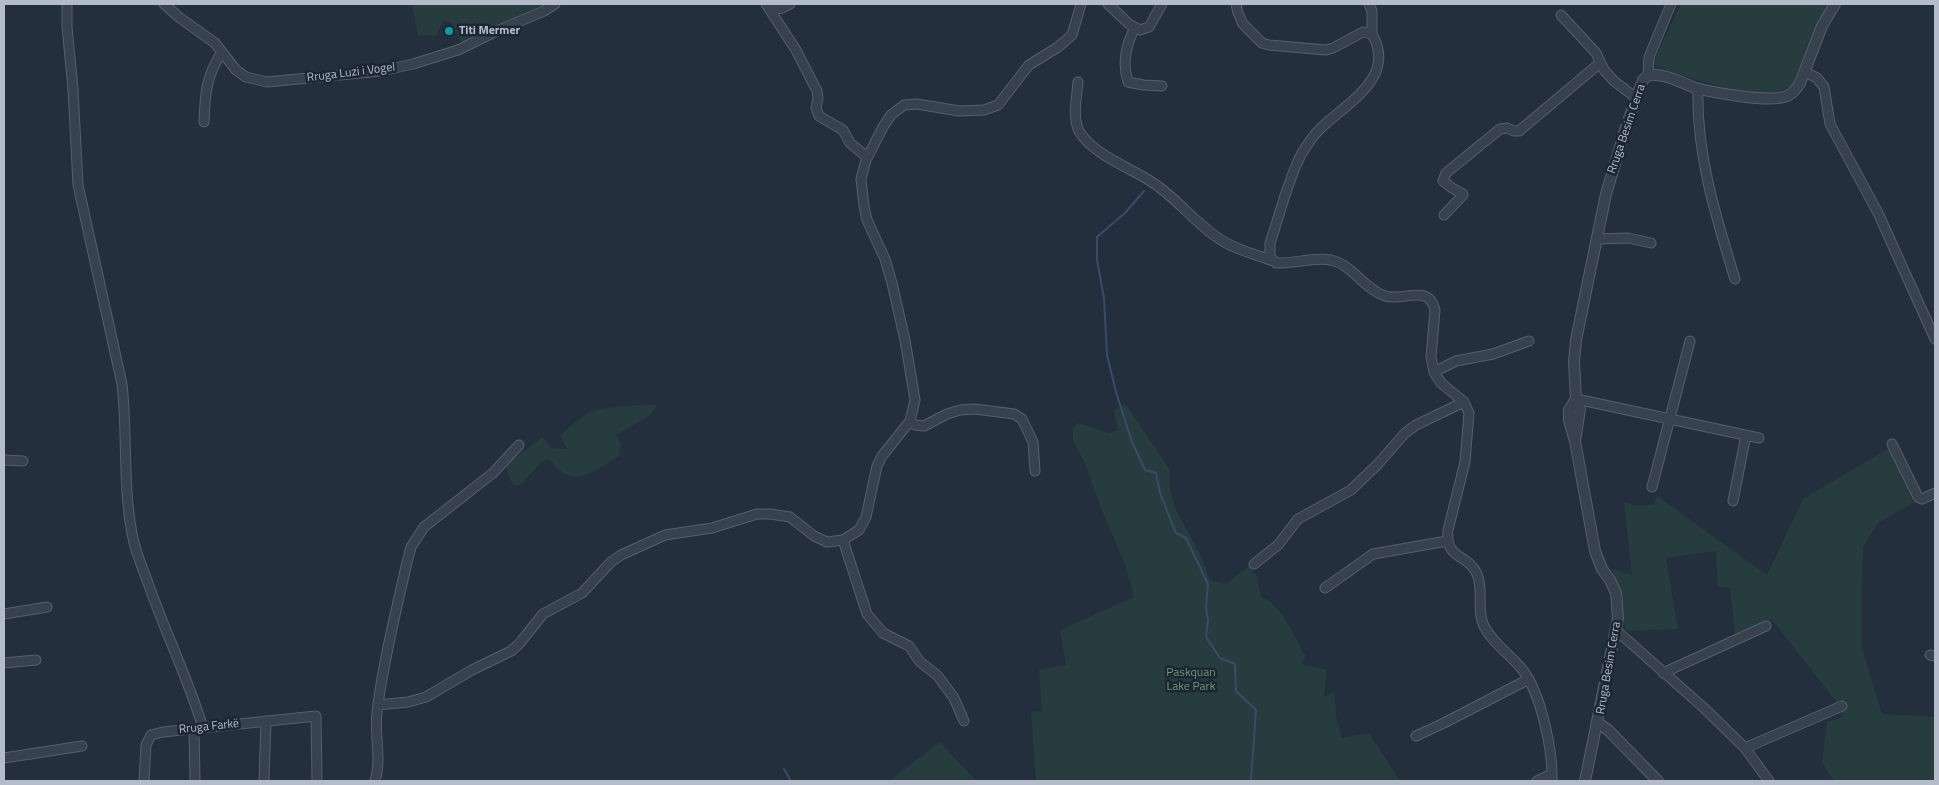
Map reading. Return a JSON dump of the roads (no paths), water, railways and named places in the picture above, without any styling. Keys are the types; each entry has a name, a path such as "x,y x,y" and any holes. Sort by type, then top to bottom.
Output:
{"street":[{"path":"67,4 78,185 122,384 125,412 127,493 134,544 158,611 194,698 199,728 195,781"},
{"name":"Rruga Luzi i Vogel","path":"164,4 180,18 215,42 236,70 246,78 257,81 381,71 413,64 458,50 544,11 555,4"},
{"path":"769,7 782,8 790,4"},
{"path":"378,705 408,702 426,697 472,670 511,651 543,614 582,593 611,562 621,555 665,535 712,528 757,514 770,514 790,517 820,540 836,543 852,536 863,525 877,466 882,456 910,421 916,400 905,340 885,259 867,220 864,206 861,179 867,157 891,115 904,104 916,104 959,111 984,110 998,105 1029,65 1058,48 1072,35 1081,4"},
{"path":"1108,4 1135,28 1140,30 1149,27 1162,4"},
{"path":"1236,4 1238,14 1247,28 1256,39 1268,45 1326,50 1334,48 1363,32 1372,34"},
{"path":"1272,261 1270,257 1270,243 1302,154 1318,131 1366,89 1374,74 1378,58 1378,48 1372,34 1372,11 1369,4"},
{"path":"1648,76 1650,57 1671,4"},
{"name":"Rruga Besim Cerra","path":"1585,781 1618,618 1616,593 1602,569 1595,551 1575,441 1580,409 1576,399 1574,350 1596,239 1615,161 1635,97 1643,80 1648,76 1659,75 1698,88 1748,96 1778,99 1785,97 1796,90 1805,72 1822,26 1835,4"},
{"path":"769,7 780,28 796,50 817,91 816,112 824,120 843,130 850,143 867,157"},
{"path":"1561,15 1596,53 1600,63 1614,81 1635,97"},
{"path":"1135,28 1126,49 1128,82 1143,86 1162,86"},
{"path":"204,122 204,98 209,76 222,52"},
{"path":"1444,215 1463,196 1463,194 1443,181 1446,174 1500,129 1507,128 1519,131 1600,63"},
{"path":"1805,72 1821,82 1824,87 1830,124 1878,214 1935,339"},
{"path":"1078,82 1076,113 1078,128 1084,139 1106,155 1159,186 1216,236 1240,249 1280,264 1320,259 1336,261 1350,268 1373,288 1386,296 1394,298 1415,294 1431,300 1435,310 1432,357 1434,372 1441,383 1464,402 1468,413 1466,453 1447,541 1453,552 1470,564 1478,575 1481,616 1487,631 1492,639 1529,679 1534,689 1549,748 1552,778 1537,781"},
{"path":"1698,88 1700,140 1706,176 1735,279"},
{"path":"1596,239 1628,238 1651,243"},
{"path":"1434,372 1456,361 1493,354 1529,341"},
{"path":"1652,488 1690,341"},
{"path":"1576,399 1759,438"},
{"path":"1254,564 1278,545 1298,519 1351,490 1378,464 1395,442 1405,433 1421,422 1464,402"},
{"path":"910,421 919,426 924,426 947,414 960,410 975,409 1014,414 1022,419 1033,442 1035,471"},
{"path":"1733,501 1746,436"},
{"path":"1892,444 1920,499 1935,493"},
{"path":"375,781 378,760 376,724 378,705 407,562 417,536 434,518 493,472 519,446"},
{"path":"4,460 23,461"},
{"path":"843,540 867,614 883,633 909,646 920,662 937,675 954,698 961,710 964,721"},
{"path":"1325,588 1373,554 1447,541"},
{"path":"4,614 47,607"},
{"path":"1663,673 1766,626"},
{"path":"1616,631 1704,708 1745,748 1768,781"},
{"path":"4,663 36,660"},
{"path":"1416,736 1529,679"},
{"path":"1745,748 1842,706"},
{"name":"Rruga Farkë","path":"144,781 146,745 151,735 316,716 317,781"},
{"path":"264,781 266,721"},
{"path":"1598,723 1608,730 1658,781"},
{"path":"4,758 82,746"}],"waterway":[{"path":"1144,191 1125,213 1097,237 1097,260 1104,298 1107,355 1116,392 1132,442 1145,470 1156,473 1160,493 1176,533 1186,538 1208,584 1206,637 1220,658 1235,664 1236,691 1256,710 1251,781"},
{"path":"784,769 791,781"}],"place":[{"name":"Titi Mermer","path":"449,31"}],"park label":[{"name":"Paskquan Lake Park","path":"1191,680"}]}
